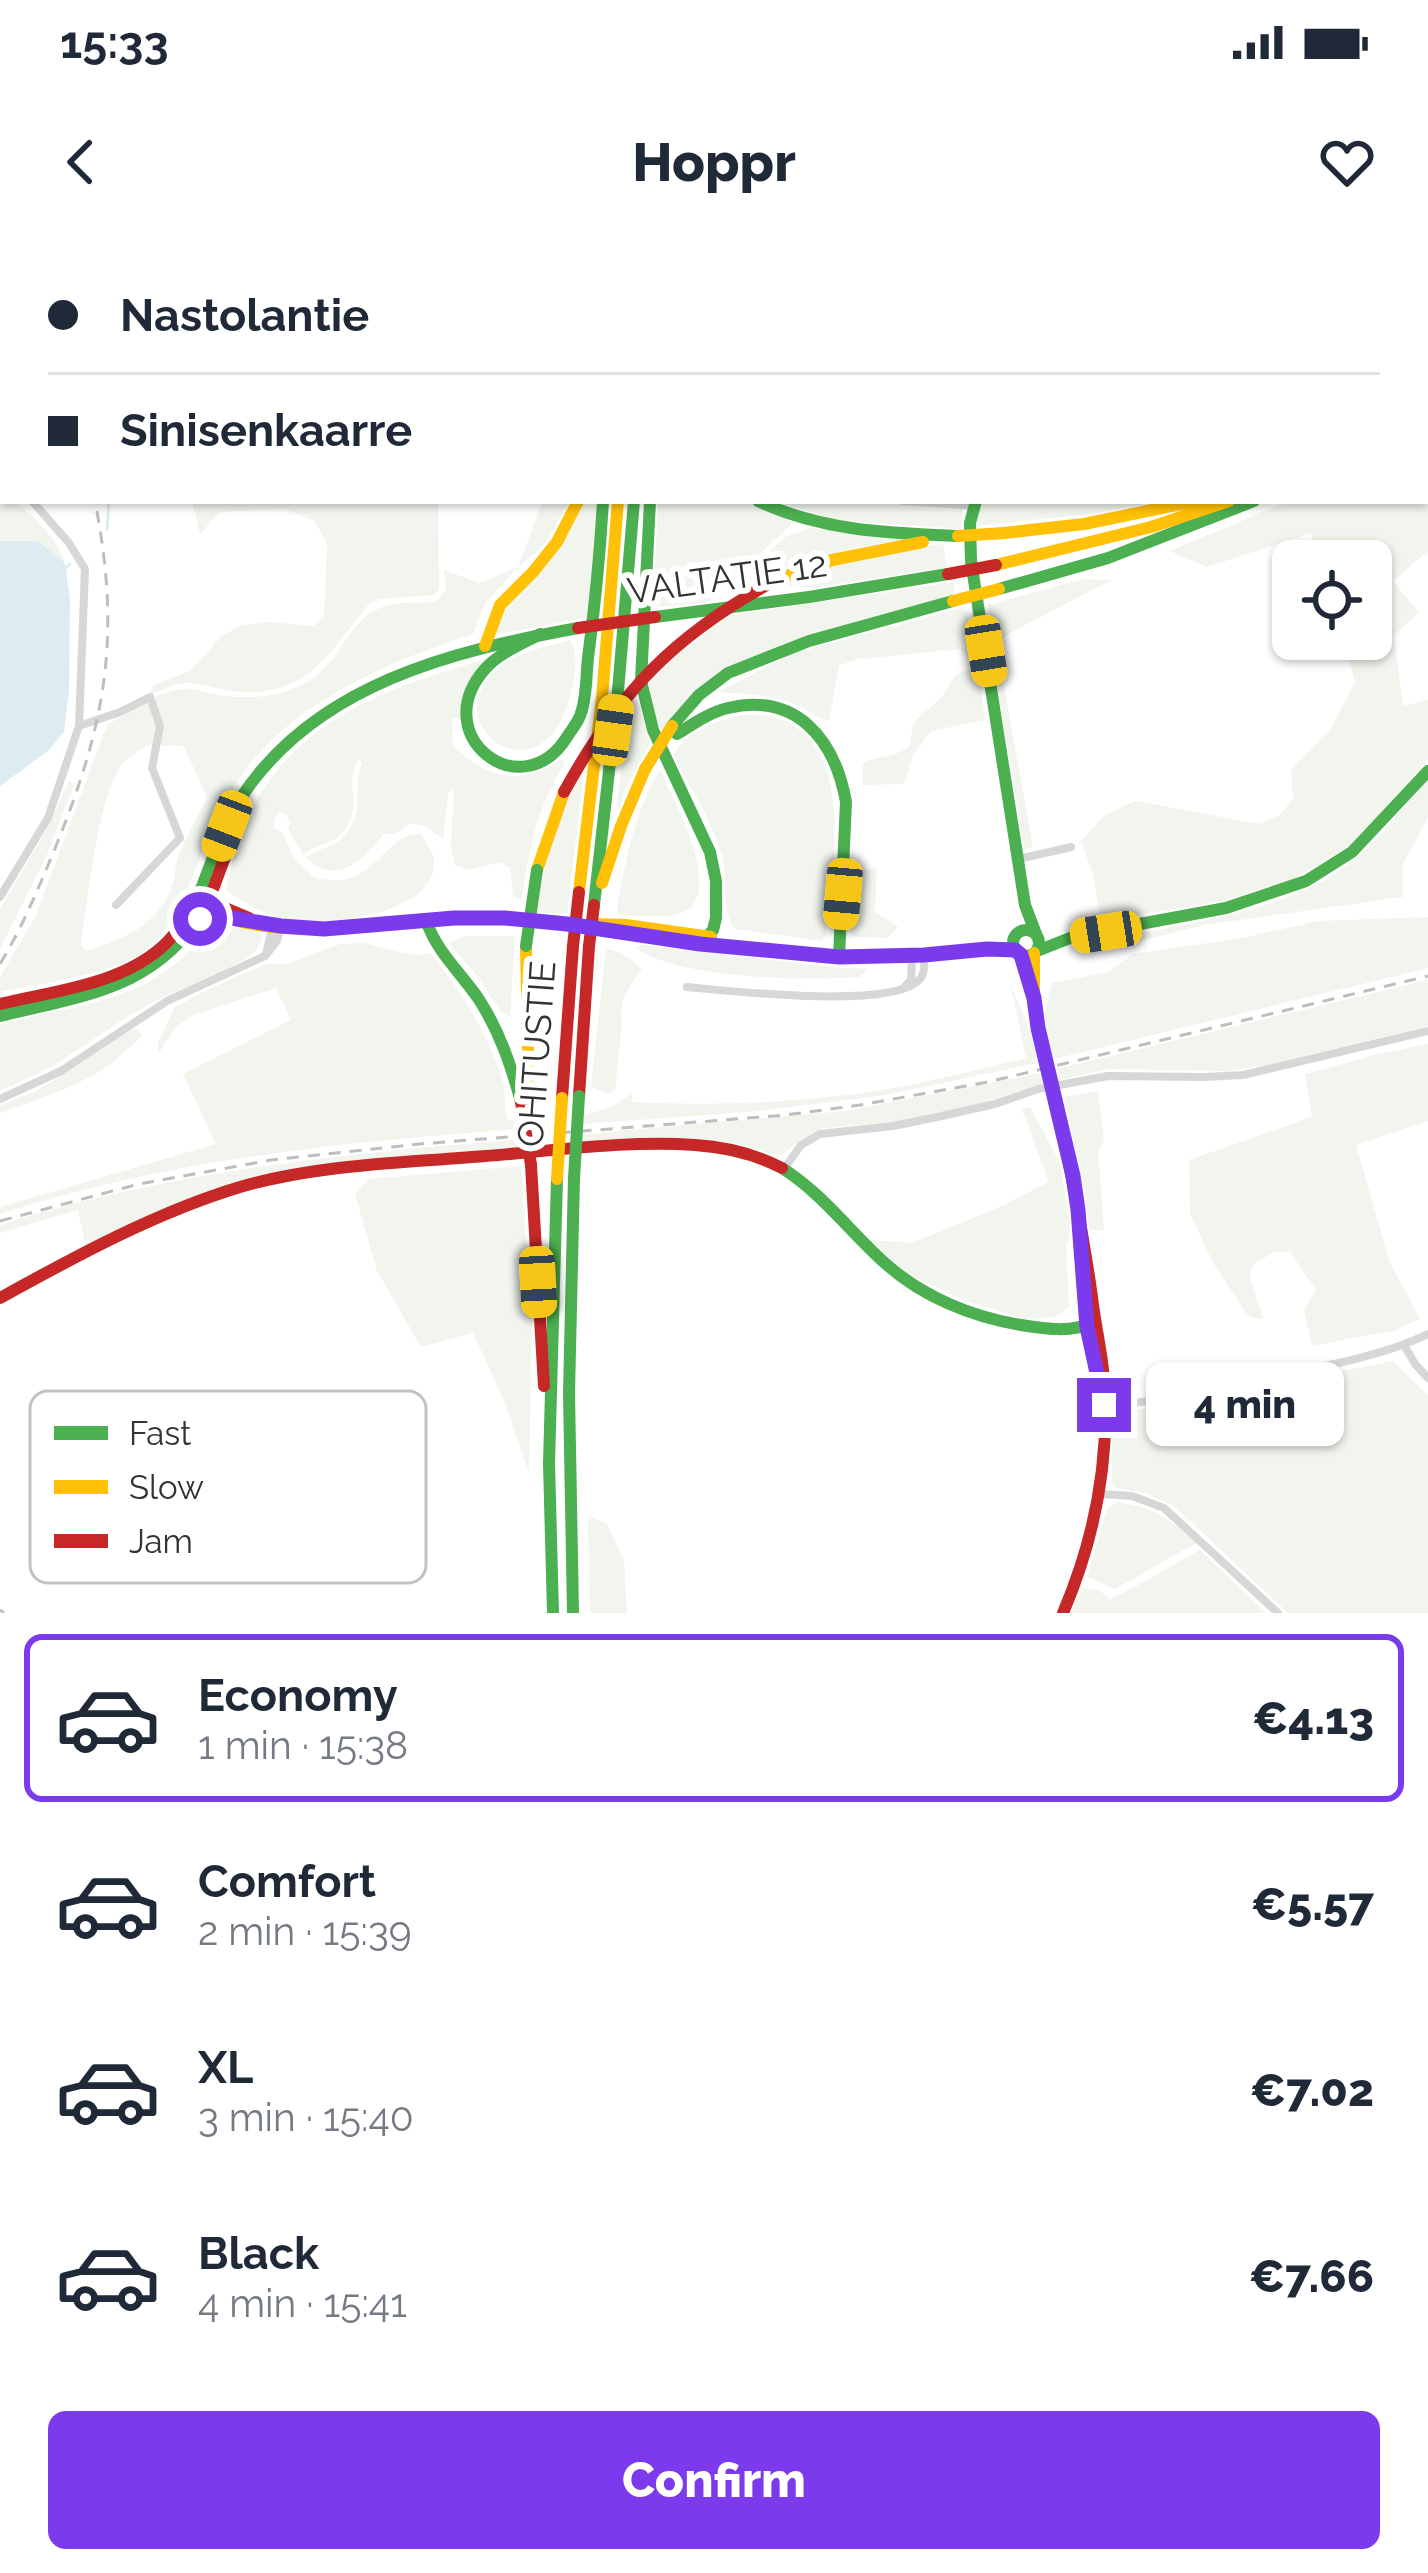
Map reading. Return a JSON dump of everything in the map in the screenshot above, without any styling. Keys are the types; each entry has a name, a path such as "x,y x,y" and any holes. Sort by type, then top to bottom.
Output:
{"main road":[{"path":"485,646 500,605 556,542 576,504"},
{"path":"540,634 487,668 466,707 465,720 474,743 488,758 507,767 545,760 563,746 580,714 598,584 603,504"},
{"name":"OHITUSTIE","path":"553,1613 549,1462 557,1179 574,946 618,504"},
{"name":"OHITUSTIE","path":"573,1613 569,1393 578,1096 634,504"},
{"path":"650,504 641,681 653,730 710,852 716,919 704,940"},
{"path":"764,504 806,521 843,528 958,536"},
{"path":"975,504 968,546 1019,860 1025,905 1023,946 1078,1210 1089,1322 1104,1376 1106,1444 1101,1494 1084,1561 1063,1613"},
{"path":"549,1462 525,1102 526,946 537,870 563,792 591,742 636,682 699,626 776,580 873,550 1097,522 1182,504"},
{"name":"VALTATIE 12","path":"203,904 206,879 239,801 261,771 302,729 388,679 485,646 540,634 808,598 995,565 1150,527 1220,504"},
{"path":"594,905 646,770 699,695 746,664 808,641 1108,558 1246,504"},
{"path":"675,730 734,706 769,706 802,719 829,746 843,777 846,802 839,957"},
{"name":"VALTATIE 12","path":"203,904 261,771"},
{"path":"1023,946 1218,909 1314,876 1352,851 1428,771"},
{"path":"203,904 277,926 324,929 505,918 839,957 1040,945 1025,905"},
{"path":"1,1004 140,963 203,904"},
{"path":"0,1016 140,975 196,927 203,904"},
{"path":"426,920 439,949 495,1026 525,1102"},
{"path":"1037,934 1075,937"},
{"path":"0,1298 120,1236 269,1180 500,1154 687,1145 730,1150 784,1169 825,1198 885,1262 916,1286 979,1314 1025,1326 1089,1322"}],"street":[{"path":"0,898 48,818 79,726 86,569 35,504"},
{"path":"79,726 150,697 160,726 152,768 180,838 116,905"},
{"path":"1019,860 1071,848"},
{"path":"0,1099 61,1071 167,1001 265,956 277,926"},
{"path":"687,987 794,996 863,995 904,987 911,980 918,955"},
{"path":"784,1169 801,1145 820,1134 954,1114 1108,1076 1244,1075 1428,1031"},
{"path":"1104,1405 1221,1388 1404,1345 1428,1334"},
{"path":"1404,1345 1428,1378"},
{"path":"1101,1494 1132,1496 1164,1508 1277,1613"}],"shaded area":[{"path":"0,504 18,504 57,545 65,563 38,541 0,541"},
{"path":"193,504 438,504 439,589 434,595 379,599 368,605 327,657 297,681 278,688 232,691 185,683 149,695 154,685 190,671 221,637 242,625 313,626 324,617 327,544 315,521 285,509 220,512 200,534"},
{"path":"542,504 568,504 544,545 518,567"},
{"path":"579,504 598,504 590,617 494,635 497,620"},
{"path":"658,504 753,504 793,523 707,603 653,607"},
{"path":"784,504 962,509 962,529 837,520"},
{"path":"981,504 1147,504 976,526"},
{"path":"1282,504 1428,504 1428,551 1393,581 1419,613 1394,635 1403,706 1428,700 1428,759 1351,845 1294,879 1223,901 1101,921 1093,874 1081,841 1106,814 1136,801 1260,824 1279,816 1293,799 1291,769 1329,732 1355,682 1349,660 1392,660 1392,540 1313,540 1311,533 1272,540 1272,546 1207,567 1170,551"},
{"path":"811,528 913,539 848,550 735,586 785,537"},
{"path":"0,541 38,541 65,563 70,600 64,732 48,751 0,786"},
{"path":"943,544 947,567 815,588 778,585 859,559"},
{"path":"518,567 485,603 473,634 382,669 325,699 251,762 213,826 178,910 142,953 94,972 0,992 0,977 35,918 107,725 153,698 182,689 242,697 288,691 319,673 369,614 393,604 436,602 446,590 444,570 479,583","holes":["149,745 184,746 207,798 181,850 166,900 137,929 85,951 81,943 96,847 116,775 128,759"]},
{"path":"1083,579 1112,580 996,644 988,605"},
{"path":"955,582 953,596 864,619 751,657 662,733 648,677 719,617"},
{"path":"962,608 967,612 974,656 967,658 960,649 839,665 829,721 776,698 718,692 791,654"},
{"path":"570,640 576,662 574,680 553,734 533,748 512,749 494,741 481,725 477,705 485,683 515,657"},
{"path":"493,657 466,693 460,718 452,719 453,746 479,766 506,775 533,773 562,759 565,763 541,813 521,899 513,897 510,868 501,862 467,870 455,865 451,847 454,787 448,793 443,839 410,823 395,834 384,834 349,867 329,870 306,858 337,843 354,820 359,759 353,776 353,812 340,836 303,854 288,829 287,816 280,812 274,828 315,878 335,880 358,875 403,838 421,834 434,859 431,878 418,894 375,913 302,921 268,914 226,890 240,837 260,794 287,759 319,730 398,688"},
{"path":"999,659 1033,847 1024,849 993,661"},
{"path":"971,669 979,674 985,720 931,731 913,755 904,784 865,785 863,764 909,747 914,722 942,697 956,674"},
{"path":"636,693 650,744 620,808 628,701"},
{"path":"742,715 771,716 799,729 818,751 829,778 834,843 826,936 821,941 734,929 730,920 717,840 673,755 694,733"},
{"path":"660,770 694,848 699,891 692,906 677,914 619,915 632,836"},
{"path":"584,772 567,914 536,912 549,846"},
{"path":"1428,777 1428,817 1403,864 1403,897 1204,925 1137,942 1134,935 1249,910 1330,877 1374,842"},
{"path":"69,781 74,785 46,857 0,949 0,909"},
{"path":"877,867 875,912 898,927 887,938 854,937 848,928 853,874"},
{"path":"1428,917 1428,968 1050,1060 1045,1022 1052,983 1108,972 1133,954 1317,921"},
{"path":"214,926 263,935 254,952 236,964 146,1006 58,1062 0,1090 0,1024 140,986 180,960"},
{"path":"466,936 515,936 510,1017 501,1012 448,943"},
{"path":"363,943 406,954 431,953 482,1030 503,1082 508,1120 519,1120 520,1129 323,1147 192,1166 0,1214 0,1207 216,1144 183,1074 291,1020 276,988 196,1014 177,1026 158,1054 158,1043 175,1007 265,964 288,964 340,944"},
{"path":"635,947 868,969 860,977 743,976 679,966"},
{"path":"606,949 626,956 642,970 623,1001 615,1090 607,1094 591,1086"},
{"path":"1428,980 1428,1026 1272,1064 1228,1071 1108,1069 1055,1081 1052,1070"},
{"path":"1010,982 1038,1063 880,1096 584,1124 584,1115 610,1107 632,1092 632,1102 806,1099 904,1086 1026,1058"},
{"path":"134,1028 143,1035 101,1070 0,1113 0,1105 38,1090"},
{"path":"1428,1044 1428,1121 1356,1145 1390,1263 1420,1319 1396,1330 1312,1346 1304,1310 1316,1290 1290,1252 1273,1252 1253,1265 1250,1277 1263,1319 1253,1318 1212,1261 1190,1213 1189,1160 1312,1117 1305,1074"},
{"path":"1040,1073 1043,1083 976,1105 893,1122 824,1128 783,1154 683,1138 583,1143 583,1134 845,1111"},
{"path":"1098,1091 1104,1141 1098,1150 1104,1230 1090,1230 1064,1097"},
{"path":"1030,1107 1060,1163 1070,1225 1066,1243 1069,1307 1055,1317 1025,1319 966,1301 906,1273 871,1240 912,1243 1049,1182 1022,1109"},
{"path":"521,1139 522,1148 377,1160 244,1179 86,1247 78,1210 0,1233 0,1225 64,1206 193,1178 324,1158"},
{"path":"521,1166 532,1324 529,1473 504,1400 473,1333 421,1347 377,1271 355,1194 368,1179"},
{"path":"1393,1361 1428,1395 1428,1613 1288,1613 1174,1506 1145,1493 1116,1488 1112,1482 1112,1420 1122,1413"},
{"path":"1118,1502 1160,1515 1196,1543 1115,1589 1087,1577 1107,1509"},
{"path":"588,1516 607,1524 624,1560 627,1613 590,1613"},
{"path":"1200,1550 1266,1613 1071,1613 1083,1588 1100,1591 1110,1599"}],"waterway":[{"path":"107,529 109,504"},
{"path":"65,569 70,564"}],"railway":[{"path":"0,964 56,846 98,717 108,636 96,504"},
{"path":"0,1221 139,1184 271,1160 860,1105 988,1082 1428,976"},
{"path":"0,1610 4,1613"}],"traffic: fast":[{"path":"540,634 491,663 470,694 467,718 473,739 487,755 506,765 527,766 548,757 580,716 603,504"},
{"path":"594,905 634,504"},
{"path":"650,504 641,681 653,730 710,852 716,918 713,930 700,944"},
{"path":"765,504 831,524 958,536"},
{"path":"975,504 970,523 971,561 1025,905 1036,934"},
{"path":"999,589 1108,558 1246,504"},
{"path":"655,617 948,574"},
{"path":"672,726 699,695 728,673 809,641 953,601"},
{"path":"196,901 240,799 271,760 307,727 347,700 435,662 578,628"},
{"path":"677,734 715,712 752,705 793,714 822,741 833,759 846,802 839,957"},
{"path":"1037,951 1075,936 1226,908 1306,881 1352,852 1428,771"},
{"path":"526,946 537,870"},
{"path":"0,1016 90,994 141,972 165,956 205,908"},
{"path":"426,920 492,1023 521,1102"},
{"path":"1026,930 1039,943 1026,956 1013,943 1026,930"},
{"path":"574,1178 579,1096"},
{"path":"782,1168 900,1276 932,1296 984,1317 1021,1325 1068,1329 1095,1322"},
{"path":"573,1613 569,1393 574,1178"},
{"path":"553,1613 549,1463 557,1179"}],"traffic: slow":[{"path":"485,646 500,605 557,542 576,504"},
{"path":"579,892 602,698 618,504"},
{"path":"1004,533 1084,524 1181,504"},
{"path":"996,565 1151,527 1220,504"},
{"path":"958,536 1004,533"},
{"path":"776,580 832,560 923,542"},
{"path":"953,601 999,589"},
{"path":"645,769 672,726"},
{"path":"602,883 645,769"},
{"path":"537,870 564,792"},
{"path":"196,901 220,915 282,928 509,918 839,957"},
{"path":"592,924 711,937"},
{"path":"526,946 529,1102"},
{"path":"1034,953 1038,1028"},
{"path":"1038,1028 1057,1107"},
{"path":"557,1179 562,1098"},
{"path":"1082,1279 1100,1391"}],"traffic: jam":[{"path":"948,574 996,565"},
{"path":"564,792 606,724 653,669 708,622 776,580"},
{"path":"578,628 655,617"},
{"path":"209,900 241,814"},
{"path":"573,946 579,892"},
{"path":"206,900 249,918"},
{"path":"0,1004 85,985 126,970 167,942 196,901"},
{"path":"589,946 594,905"},
{"path":"562,1098 573,946"},
{"path":"579,1096 589,946"},
{"path":"839,957 1015,950"},
{"path":"521,1102 531,1165"},
{"path":"1057,1107 1085,1249 1105,1410 1098,1499 1063,1613"},
{"path":"0,1298 178,1209 300,1173 643,1144 718,1147 782,1168"},
{"path":"531,1165 544,1386"}],"route":[{"path":"200,919 204,910 281,926 324,929 505,918 839,957 1015,950 1021,955 1034,998 1073,1176 1087,1327 1104,1405"}]}
